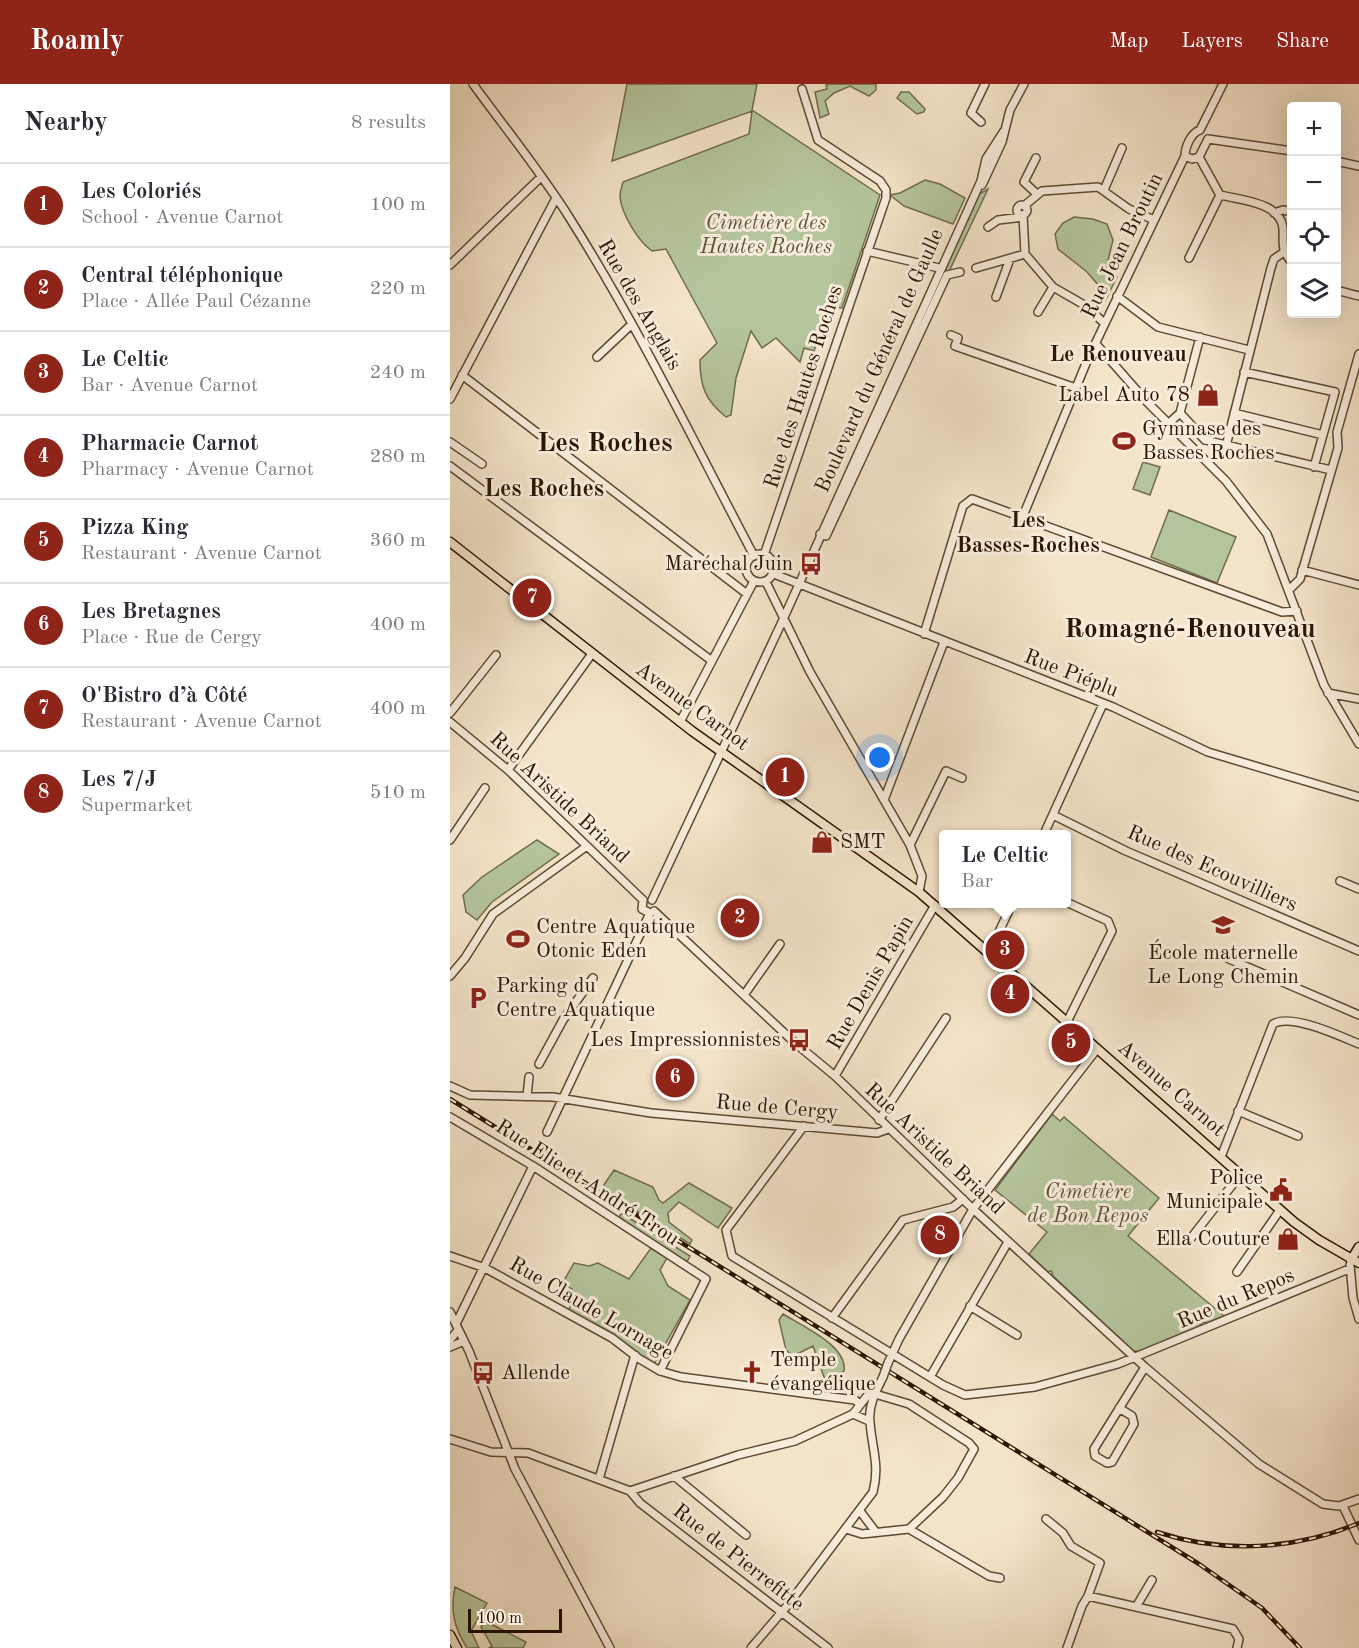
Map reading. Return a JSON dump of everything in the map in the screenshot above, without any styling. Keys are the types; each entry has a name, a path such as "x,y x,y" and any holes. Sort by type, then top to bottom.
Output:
{"main road":[{"name":"Avenue Carnot","path":"453,544 591,655 680,722 919,892 1280,1210 1353,1264"},
{"path":"1353,1264 1359,1247"},
{"path":"450,1635 457,1648"}],"street":[{"name":"Rue des Anglais","path":"473,84 556,198 632,324 723,492 754,555"},
{"path":"981,122 971,113 986,84"},
{"name":"Boulevard du Général de Gaulle","path":"652,900 784,618 983,174 987,159 1004,130 1010,110 1024,84"},
{"path":"1223,84 1200,130 1208,139 1287,150"},
{"name":"Rue des Hautes Roches","path":"764,555 886,198 886,190 880,181 818,140 802,89"},
{"name":"Rue Jean Broutin","path":"1023,516 1076,388 1097,345 1104,323 1185,156 1185,150 1194,133 1200,130"},
{"path":"1185,156 1192,159 1199,157 1208,139"},
{"path":"1104,189 1122,148"},
{"path":"1199,157 1220,195 1266,207 1274,213 1283,226 1284,252 1287,256"},
{"path":"1036,158 1024,182 1037,194"},
{"path":"1341,161 1359,166"},
{"path":"450,265 541,177"},
{"path":"1104,323 1086,306 1053,287 1025,254 1023,216 1018,210 1042,191 1098,187 1130,209 1154,220"},
{"path":"1189,258 1220,195"},
{"path":"450,399 556,198"},
{"path":"1274,213 1287,211"},
{"path":"988,227 998,220 1023,216"},
{"path":"867,251 939,268"},
{"path":"1227,446 1273,261 1284,252"},
{"path":"975,268 1025,254"},
{"path":"996,297 1010,259"},
{"name":"Boulevard du Général de Gaulle","path":"820,534 826,536 947,275 960,272"},
{"path":"1038,312 1053,287"},
{"path":"1341,291 1359,296"},
{"path":"1117,296 1158,327 1250,350"},
{"path":"597,357 632,324"},
{"path":"951,335 958,338 955,346 1076,388"},
{"path":"1169,423 1180,413 1200,337"},
{"path":"1097,345 1251,510 1267,534 1328,693 1359,744"},
{"path":"1289,590 1300,579 1338,448 1337,432 1359,354"},
{"path":"1244,372 1335,392 1314,467"},
{"path":"462,375 747,594"},
{"path":"1180,413 1205,440 1331,470"},
{"path":"1234,413 1323,435"},
{"path":"450,442 482,464"},
{"path":"450,465 712,661"},
{"path":"924,634 966,501 976,499 1282,612 1297,611"},
{"path":"450,554 453,544"},
{"path":"754,555 764,555 773,562 774,574 766,582 754,581 746,571 748,562 754,555"},
{"path":"1302,570 1359,585"},
{"name":"Rue Piéplu","path":"774,574 1103,704 1208,752 1359,797"},
{"path":"680,722 754,581"},
{"path":"766,582 810,672 910,845 922,876 919,892"},
{"path":"884,800 944,642"},
{"path":"450,713 496,655"},
{"path":"508,770 591,655"},
{"path":"1328,693 1359,699"},
{"path":"1046,830 1103,704"},
{"path":"450,734 453,724"},
{"name":"Rue Aristide Briand","path":"453,724 508,770 643,900 642,909 652,912 826,1071 835,1076 1008,1242 1145,1367 1259,1464 1314,1500 1332,1507 1343,1506"},
{"path":"910,845 946,771 962,778"},
{"path":"450,840 485,788"},
{"name":"Rue des Ecouvilliers","path":"1053,815 1126,851 1359,951"},
{"path":"450,976 493,914 587,846"},
{"path":"1340,881 1359,889"},
{"path":"547,1132 652,912 655,904 652,900 643,900"},
{"path":"1067,1022 1112,931 1108,921 1071,904"},
{"name":"Rue Denis Papin","path":"835,1076 935,905"},
{"path":"989,952 1010,908"},
{"path":"744,995 780,944"},
{"path":"1229,959 1359,1015"},
{"path":"539,1064 563,1020 593,978"},
{"path":"879,1120 946,1018"},
{"path":"1221,1157 1270,1028 1276,1022 1285,1021 1324,1030 1359,1044"},
{"path":"751,1648 781,1613 873,1492 878,1473 869,1421 875,1394 893,1353 973,1209 1097,1049"},
{"path":"527,1096 529,1077"},
{"name":"Rue de Cergy","path":"450,1086 470,1095 563,1098 651,1113 878,1134 888,1129"},
{"path":"1238,1111 1298,1136"},
{"name":"Rue Elie et André Trou","path":"450,1117 533,1166 706,1279 660,1371"},
{"path":"804,1126 726,1230 732,1256 930,1377 965,1395 1035,1387 1136,1358"},
{"path":"450,1340 533,1166"},
{"path":"1188,1242 1240,1174"},
{"path":"832,1318 903,1220 953,1207 963,1199"},
{"path":"1237,1272 1280,1210"},
{"path":"930,1377 1008,1242"},
{"name":"Rue Claude Lornage","path":"450,1256 485,1268 585,1322 660,1371 681,1377 855,1400 860,1404"},
{"path":"1353,1264 1359,1318"},
{"name":"Rue du Repos","path":"1136,1358 1353,1264"},
{"path":"970,1306 1017,1335"},
{"path":"450,1312 533,1506 610,1648"},
{"path":"450,1347 464,1341"},
{"path":"599,1479 635,1355"},
{"path":"1119,1408 1132,1416 1134,1424 1112,1462 1107,1463 1095,1456 1094,1449 1119,1408 1145,1367"},
{"path":"450,1439 491,1452 528,1453 630,1491 738,1455 795,1441 853,1414 867,1396 875,1394 909,1404 969,1443 974,1449 958,1478 943,1497 909,1529"},
{"path":"853,1414 869,1421"},
{"path":"674,1476 747,1535"},
{"name":"Rue de Pierrefitte","path":"630,1491 640,1503 828,1648"},
{"path":"1359,1499 1343,1506 1359,1540"},
{"path":"860,1511 875,1531"},
{"path":"1046,1519 1063,1533 1071,1546 1101,1563 1067,1648"},
{"path":"846,1529 862,1534 909,1529 989,1576 1000,1578"},
{"path":"1136,1607 1152,1580"},
{"path":"1088,1596 1233,1629 1239,1639 1237,1648"}],"green space":[{"name":"Cimetière des Hautes Roches","path":"627,84 757,84 752,110 880,195 842,308 829,307 814,351 804,348 800,362 776,338 762,348 751,331 736,378 731,415 726,417 713,405 705,392 701,377 700,360 717,343 666,249 652,251 642,241 627,219 620,194 623,182 749,134 752,111 612,161"},
{"path":"876,84 876,90 869,96 850,86 834,93 825,101 829,114 820,118 815,92 827,89 826,85"},
{"path":"901,92 909,92 925,109 924,112 917,114 897,98"},
{"path":"925,180 940,184 965,198 953,224 904,206 890,195 900,193"},
{"path":"988,189 892,392 889,391 979,194"},
{"path":"1074,217 1093,219 1107,224 1113,240 1106,269 1117,277 1105,301 1099,286 1087,272 1058,249 1055,234 1063,223"},
{"path":"1143,462 1160,467 1150,495 1133,489"},
{"path":"1169,510 1236,537 1217,583 1151,557"},
{"path":"537,840 559,854 492,902 477,920 466,912 463,895 482,877"},
{"name":"Cimetière de Bon Repos","path":"1052,1114 1060,1121 1064,1117 1159,1198 1128,1236 1224,1316 1208,1323 1203,1322 1198,1327 1143,1352 1133,1351 1054,1277 1051,1271 1048,1272 1029,1254 1047,1232 995,1190"},
{"path":"614,1170 653,1187 659,1200 663,1203 689,1183 732,1208 718,1228 679,1202 668,1213 669,1222 692,1240 690,1244 601,1189"},
{"path":"621,1213 690,1256 687,1262 618,1219"},
{"path":"651,1248 667,1258 660,1270 668,1286 690,1300 652,1368 568,1312 574,1297 572,1289 562,1284 574,1263 589,1266 598,1263 629,1279"},
{"path":"783,1314 831,1345 839,1353 844,1371 833,1378 824,1377 813,1346 793,1356 786,1350 779,1320"},
{"path":"455,1587 487,1603 471,1631 479,1648 467,1648 459,1633 453,1611"},
{"path":"485,1621 526,1642 523,1648 489,1648 492,1646 481,1627"}],"railway":[{"path":"450,1099 1199,1564 1262,1608 1300,1648"},
{"path":"1157,1532 1207,1544 1259,1546 1310,1539 1359,1523"}],"place":[{"name":"Label Auto 78","path":"1208,395"},
{"name":"Gymnase des Basses Roches","path":"1124,441"},
{"name":"Maréchal Juin","path":"811,564"},
{"name":"O'Bistro d’à Côté","path":"532,598"},
{"name":"Les Coloriés","path":"785,777"},
{"name":"SMT","path":"822,842"},
{"name":"Central téléphonique","path":"740,918"},
{"name":"École maternelle Le Long Chemin","path":"1223,925"},
{"name":"Centre Aquatique Otonic Eden","path":"518,939"},
{"name":"Le Celtic","path":"1005,950"},
{"name":"Pharmacie Carnot","path":"1010,994"},
{"name":"Parking du Centre Aquatique","path":"478,998"},
{"name":"Les Impressionnistes","path":"799,1040"},
{"name":"Pizza King","path":"1071,1043"},
{"name":"Les Bretagnes","path":"675,1078"},
{"name":"Police Municipale","path":"1281,1190"},
{"name":"Les 7/J","path":"940,1235"},
{"name":"Ella Couture","path":"1288,1239"},
{"name":"Temple évangélique","path":"752,1372"},
{"name":"Allende","path":"483,1373"}],"district":[{"name":"Le Renouveau","path":"1118,355"},
{"name":"Les Roches","path":"605,443"},
{"name":"Les Roches","path":"544,490"},
{"name":"Les Basses-Roches","path":"1028,534"},
{"name":"Romagné-Renouveau","path":"1190,629"}]}
